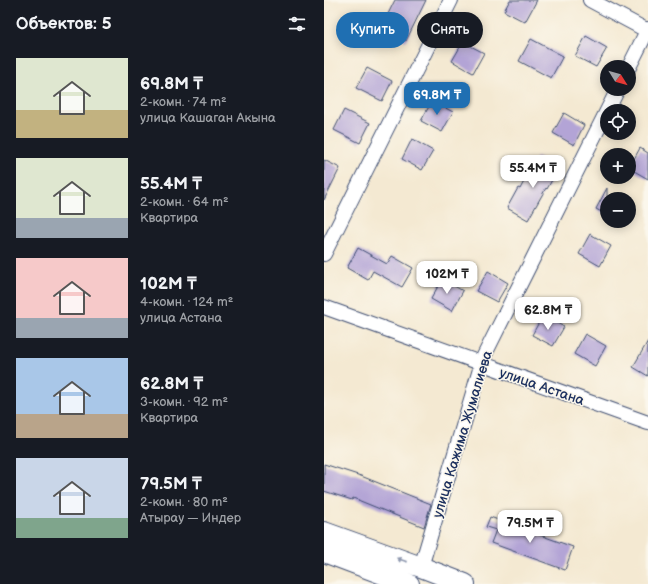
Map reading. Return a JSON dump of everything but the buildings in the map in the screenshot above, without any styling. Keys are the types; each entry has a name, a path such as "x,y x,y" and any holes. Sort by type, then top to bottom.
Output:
{"main road":[{"path":"324,532 465,584"},
{"path":"324,552 409,584"}],"street":[{"path":"324,254 451,0"},
{"path":"590,0 648,30 633,60"},
{"name":"улица Кажима Жумалиева","path":"421,567 484,356 614,96"},
{"name":"улица Астана","path":"324,307 648,423"}]}
